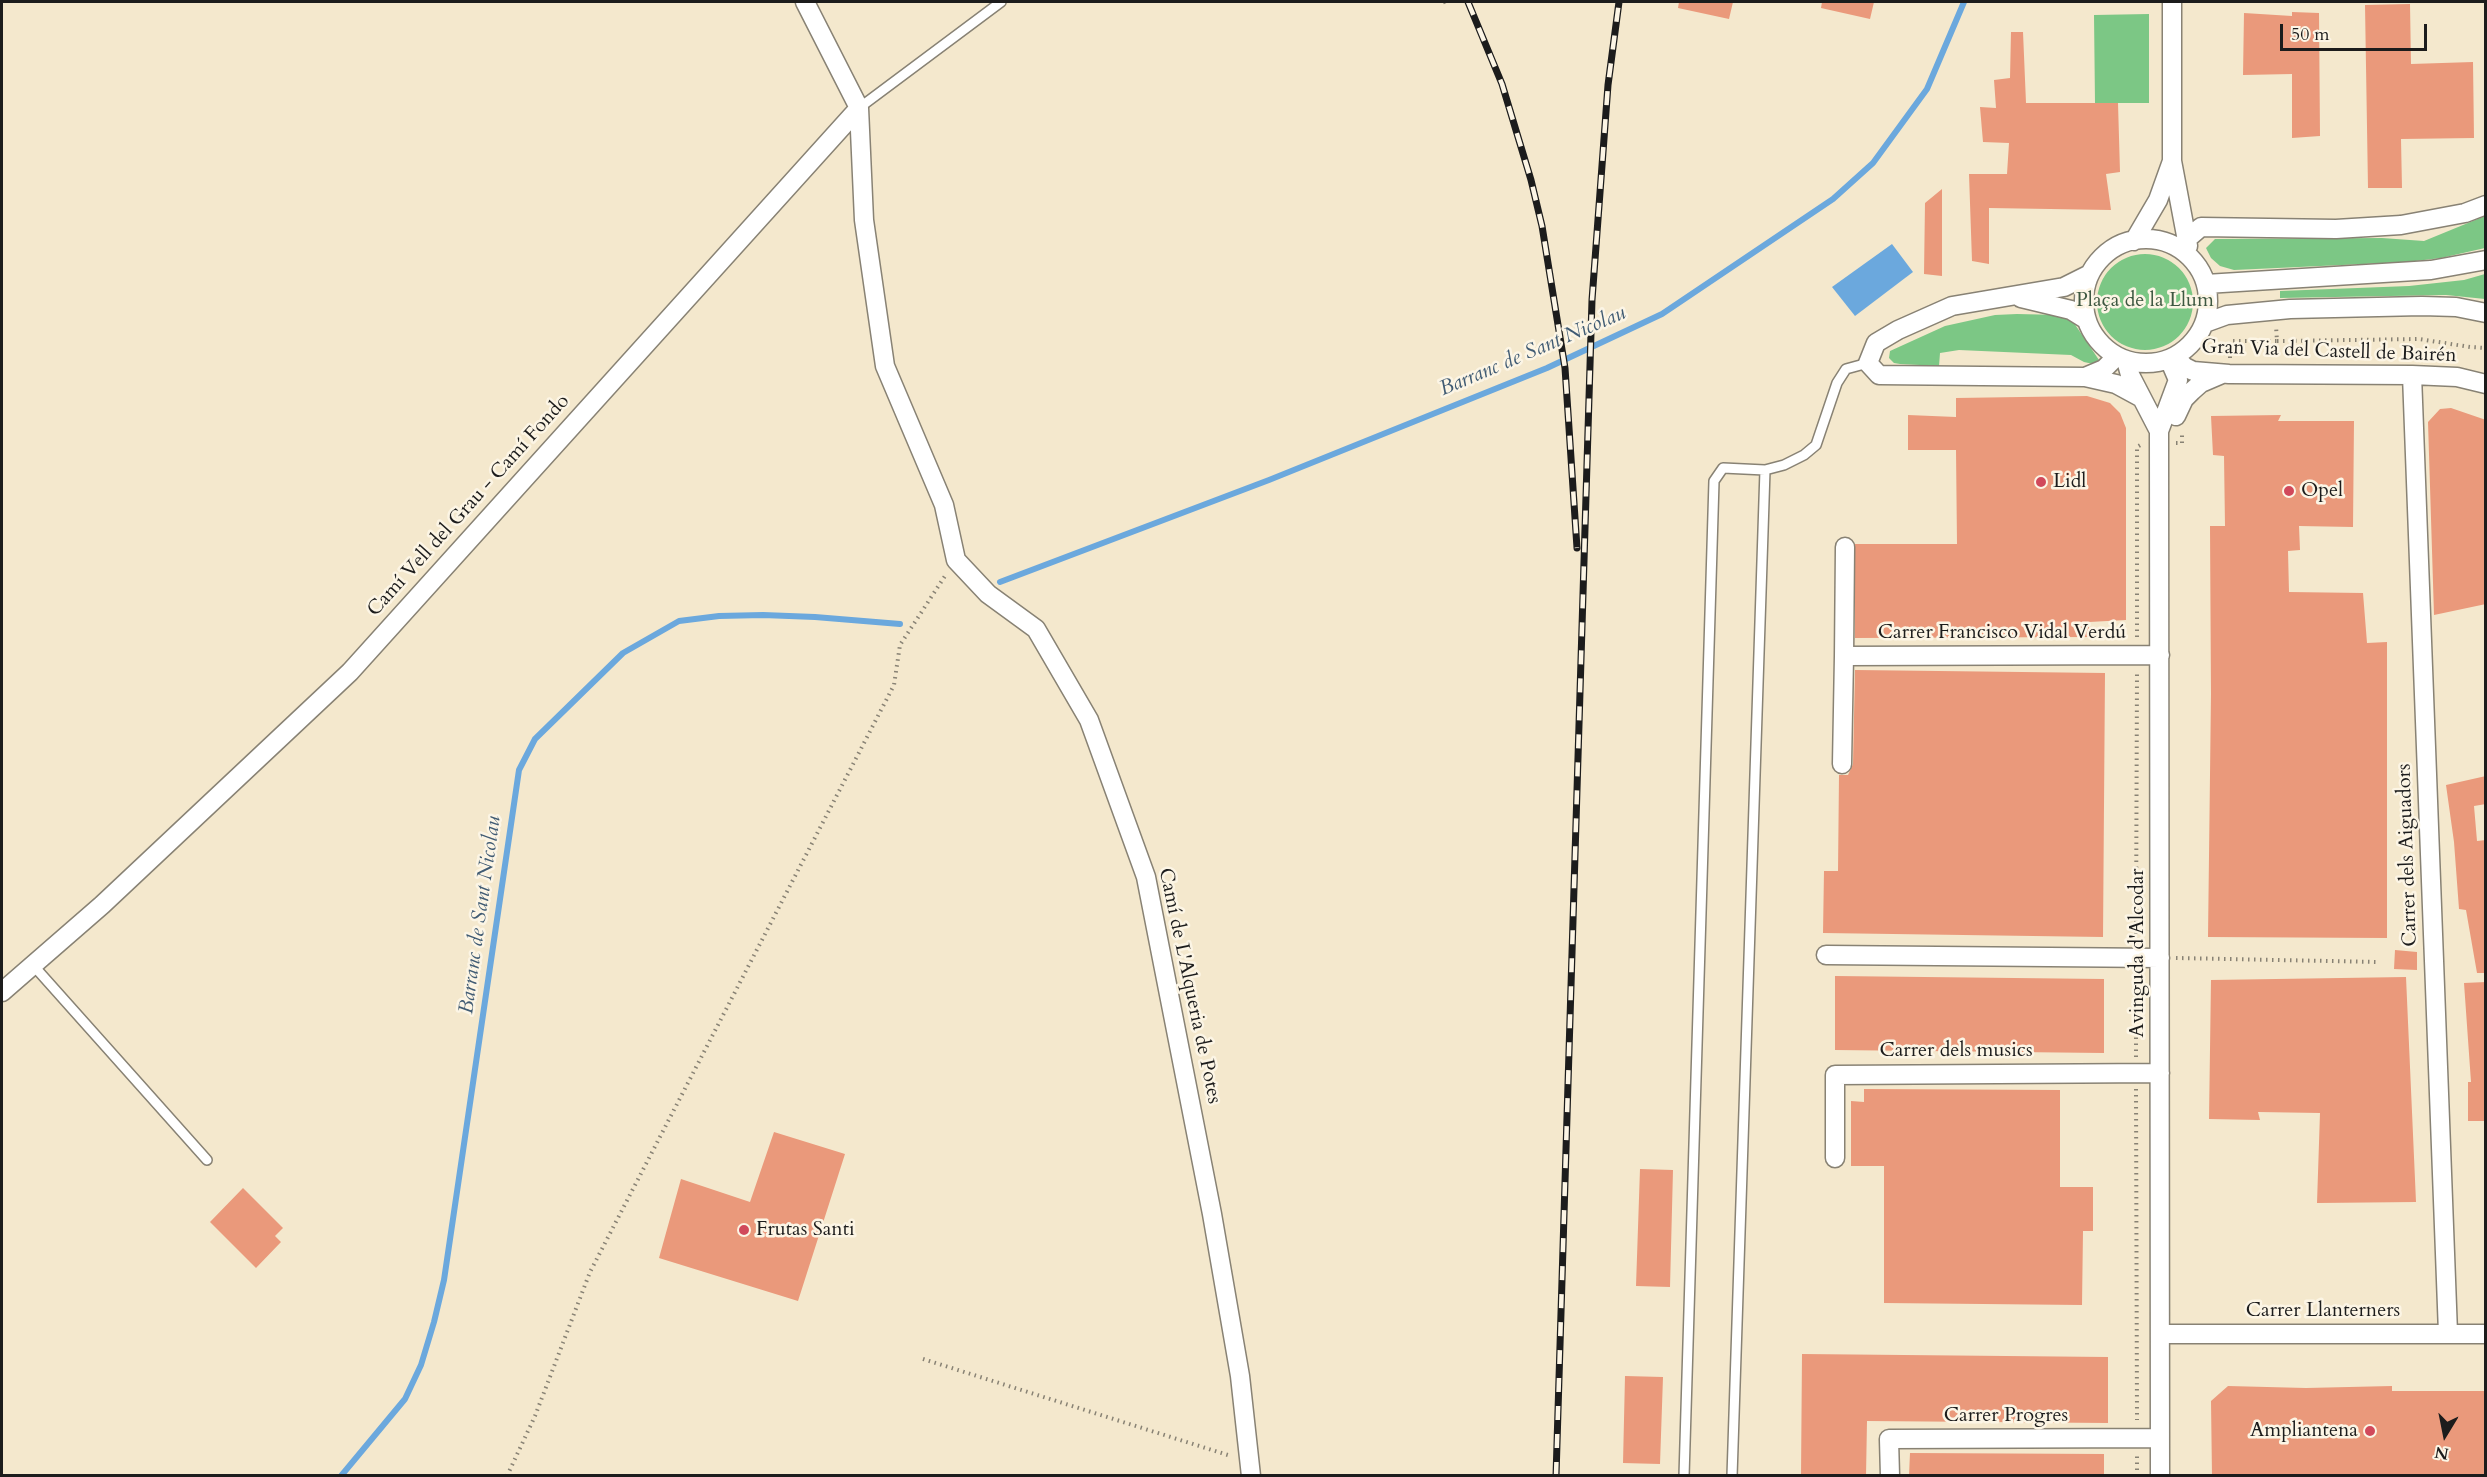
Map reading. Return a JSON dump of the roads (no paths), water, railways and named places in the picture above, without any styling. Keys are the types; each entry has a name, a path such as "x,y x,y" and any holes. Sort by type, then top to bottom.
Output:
{"street":[{"path":"806,2 859,108"},
{"path":"2172,2 2172,161 2190,257"},
{"name":"Camí de L'Alqueria de Potes","path":"859,108 864,220 885,366 944,505 956,560 988,594 1036,630 1089,720 1146,877 1212,1214 1240,1376 1250,1469"},
{"name":"Camí Vell del Grau - Camí Fondo","path":"2,992 102,905 350,672 859,108"},
{"path":"2134,240 2158,200 2172,161"},
{"path":"2187,239 2201,227 2336,229 2401,225 2465,213 2486,205"},
{"path":"2134,240 2164,242 2180,249 2190,257 2197,265 2206,284 2209,304 2205,323 2193,343 2172,358 2148,364 2122,358 2098,341 2087,320 2084,297 2090,274 2104,256 2113,249 2134,240"},
{"path":"2206,284 2431,270 2486,260"},
{"path":"2090,274 2064,287 1952,306 1927,316 1876,344 1868,363 1879,375 2085,377 2116,384 2140,397"},
{"path":"2014,297 2071,310 2087,320"},
{"path":"2205,323 2227,315 2275,310 2422,306 2456,307 2486,313"},
{"path":"2085,377 2122,358"},
{"name":"Avinguda d'Alcodar","path":"2122,358 2159,437"},
{"name":"Avinguda d'Alcodar","path":"2160,1476 2159,437 2178,380 2172,358"},
{"name":"Gran Via del Castell de Bairén","path":"2172,358 2193,371 2412,375 2457,377 2486,384"},
{"path":"2159,437 2177,416 2184,399 2192,391 2201,383 2226,373"},
{"name":"Carrer dels Aiguadors","path":"2412,375 2448,1333"},
{"path":"1842,764 1845,547"},
{"name":"Carrer Francisco Vidal Verdú","path":"1844,656 2160,655"},
{"path":"1826,955 2160,958"},
{"name":"Carrer dels musics","path":"1835,1158 1835,1075 2160,1073"},
{"name":"Carrer Llanterners","path":"2161,1334 2486,1334"},
{"name":"Carrer Progres","path":"1890,1476 1889,1438 2160,1438"}],"lane":[{"path":"859,108 1001,2"},
{"path":"1684,1476 1714,481 1723,468 1765,470 1804,455 1816,445 1837,383 1846,369 1868,363"},
{"path":"1732,1476 1765,470"},
{"path":"33,965 207,1161"}],"water":[{"path":"1892,244 1913,272 1855,316 1832,287"}],"waterway":[{"name":"Barranc de Sant Nicolau","path":"1000,582 1269,480 1547,368 1662,314 1833,199 1873,163 1927,89 1964,2"},
{"name":"Barranc de Sant Nicolau","path":"341,1476 405,1399 421,1365 434,1322 444,1280 519,770 535,739 623,653 679,621 719,616 763,615 900,624"}],"railway":[{"path":"1468,2 1502,84 1531,180 1542,226 1565,368 1577,548"},
{"path":"1556,1476 1592,300 1608,85 1619,2"}],"place":[{"name":"Lidl","path":"2041,482"},
{"name":"Opel","path":"2289,491"},
{"name":"Frutas Santi","path":"744,1230"},
{"name":"Ampliantena","path":"2370,1431"}],"park label":[{"name":"Plaça de la Llum","path":"2145,301"}]}
